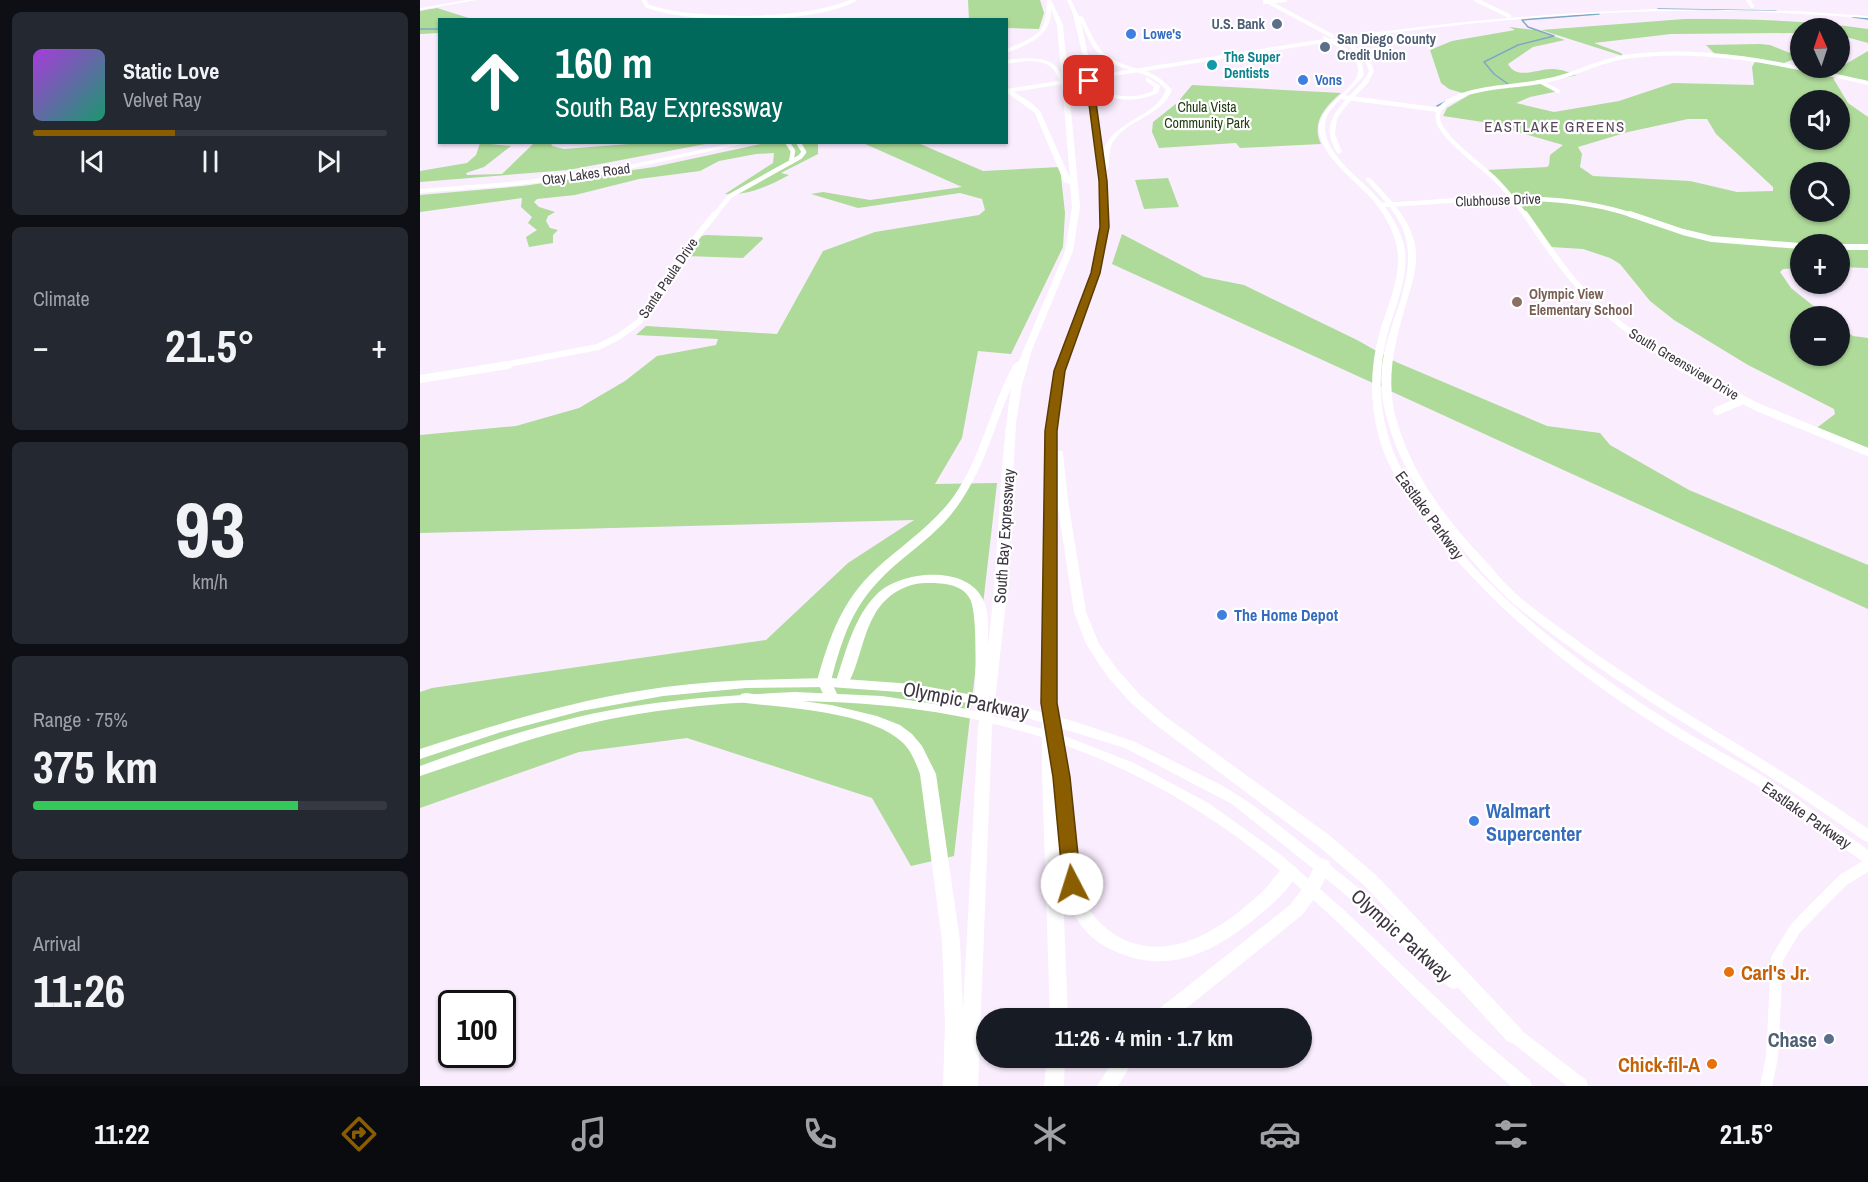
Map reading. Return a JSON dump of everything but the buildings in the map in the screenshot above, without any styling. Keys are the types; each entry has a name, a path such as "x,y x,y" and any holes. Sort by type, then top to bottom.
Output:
{"highway":[{"path":"1008,50 1043,31 1047,23 1047,3 1049,1"},
{"name":"South Bay Expressway","path":"968,1086 985,754 985,677 1000,601 1011,423 1016,391 1027,350 1070,251 1076,215 1064,86 1060,73 1060,25 1049,1"},
{"path":"1070,2 1092,35 1100,53 1164,83 1169,90 1163,102 1125,126 1113,137 1107,150 1103,181"},
{"path":"1059,1008 1055,776 1048,687 1051,441 1055,392 1066,352 1099,261 1105,217 1093,82 1070,2"},
{"path":"1008,62 1044,63 1054,67 1060,73"},
{"path":"1093,82 1101,92 1116,97 1144,96 1158,90 1155,84 1135,69"},
{"path":"1008,88 1038,112 1073,194"},
{"path":"831,696 824,681 840,629 857,598 942,518 962,492 971,476 1005,387 1027,350"},
{"path":"1055,392 1059,478 1078,604 1087,633 1103,662 1149,712 1323,840 1371,881 1514,1035"},
{"path":"843,681 864,622 873,604 897,585 928,579 948,580 960,584 976,597 980,611 985,677"},
{"path":"746,698 840,712 891,726 906,737 921,758 928,774 949,916 954,1024 953,1086"},
{"path":"1055,776 1076,901 1084,917 1096,931 1121,946 1141,952 1162,954 1183,952 1203,945 1270,897 1290,872"},
{"path":"1174,1008 1296,909 1311,890 1323,866"},
{"path":"1054,1086 1055,1068"},
{"path":"1107,1086 1119,1068"}],"main road":[{"path":"420,8 463,0"},
{"path":"420,8 476,0"},
{"path":"1476,0 1507,15 1643,6 1750,3"},
{"path":"1265,1 1363,53 1370,65 1371,74 1367,83 1342,106 1332,121 1331,137 1338,152"},
{"path":"1265,1 1331,38 1356,58 1363,59 1371,74"},
{"path":"1734,3 1868,16"},
{"path":"1008,88 1430,21 1631,4"},
{"path":"1326,145 1321,121 1329,108 1354,86 1362,74 1356,58"},
{"name":"Otay Lakes Road","path":"420,188 511,180 603,168 719,144"},
{"name":"Otay Lakes Road","path":"420,188 509,184 596,174 739,144"},
{"name":"Eastlake Parkway","path":"1326,145 1338,152 1404,224 1413,253 1411,281 1388,357 1386,385 1388,410 1395,432 1416,477 1437,509 1501,586 1562,635 1627,681 1831,809 1868,836"},
{"name":"Eastlake Parkway","path":"1326,145 1389,207 1398,235 1402,258 1401,278 1380,348 1375,392 1384,439 1404,484 1444,539 1488,591 1570,661 1687,738 1764,783 1868,858"},
{"path":"1389,317 1399,320"},
{"name":"Olympic Parkway","path":"420,754 536,718 620,699 722,685 843,681 925,689 1004,704 1129,745 1232,797 1323,866 1514,1035 1580,1086"},
{"name":"Olympic Parkway","path":"420,771 484,748 621,712 746,698 831,696 886,700 959,710 1033,729 1075,744 1165,785 1215,814 1276,859 1456,1027 1524,1086"}],"street":[{"path":"644,0 650,8 663,12 718,15 814,12 839,7 854,0"},
{"path":"1265,1 1285,0"},
{"path":"1342,97 1440,110 1452,100 1472,92 1568,77 1620,58 1678,53 1760,60 1868,83"},
{"path":"1541,82 1558,91"},
{"name":"South Greensview Drive","path":"1440,110 1438,122 1446,135 1516,200 1561,265 1594,303 1624,328 1668,358 1743,400 1868,452"},
{"path":"788,144 793,151 791,162"},
{"path":"791,162 804,152 799,144"},
{"name":"Santa Paula Drive","path":"420,379 554,357 592,348 618,337 639,322 683,253 730,196 784,168 791,162"},
{"name":"Clubhouse Drive","path":"1389,207 1516,200 1557,202 1612,210 1723,242 1790,245"},
{"path":"1850,247 1868,247"},
{"path":"1717,411 1743,400"},
{"path":"1766,1086 1772,1057 1776,959 1795,929 1843,880 1868,865"}],"green space":[{"path":"968,0 1040,0 1044,13 1039,29 1008,28 1008,18 969,18"},
{"path":"437,8 469,18 438,18 438,33 420,34 420,11"},
{"path":"1685,19 1790,22 1790,33 1671,34 1594,43 1621,53 1623,56 1541,30"},
{"path":"1509,27 1535,30 1565,40 1533,47 1508,64 1517,72 1523,73 1553,69 1577,75 1541,83 1559,91 1530,97 1516,103 1554,112 1619,101 1673,83 1754,85 1752,67 1756,60 1790,66 1790,78 1833,78 1840,90 1790,90 1790,150 1850,150 1850,104 1868,117 1868,268 1850,267 1850,234 1790,234 1790,269 1783,269 1780,272 1790,287 1790,294 1798,294 1814,306 1790,306 1790,366 1850,366 1850,334 1868,338 1868,451 1814,430 1835,414 1834,409 1748,365 1674,320 1650,301 1620,264 1610,258 1583,249 1551,247 1486,170 1547,167 1550,155 1563,145 1483,122 1443,116 1447,108 1469,95 1449,89 1441,83 1430,50 1452,41 1515,30","holes":["1688,119 1707,119 1716,134 1773,187 1773,191 1737,192 1690,181 1593,176 1580,167 1582,154 1578,147 1628,132"]},
{"path":"1850,27 1868,29 1868,43 1850,38"},
{"path":"1706,45 1770,45 1790,53 1790,61 1784,63 1715,54"},
{"path":"1868,51 1868,82 1850,78 1850,62"},
{"name":"Chula Vista Community Park","path":"1192,85 1341,93 1321,116 1318,136 1321,144 1240,148 1236,143 1159,148 1152,132 1153,122 1177,103"},
{"path":"480,144 511,146 484,167 466,173 467,175 502,174 533,144 551,144 564,149 629,144 706,144 568,170 420,182 420,171 467,163 476,155"},
{"path":"760,144 818,144 818,154 781,173 789,175 758,189 741,193 725,194 773,163 774,153 719,161 700,171 639,179 575,195 537,199 534,202 539,207 555,212 548,216 546,221 550,228 558,230 553,235 553,243 529,247 526,237 537,230 528,223 532,217 521,207 522,198 420,212 420,195 523,186 654,167"},
{"path":"865,144 920,144 983,171 1060,167 1065,213 1063,247 1011,354 978,351 962,438 935,484 997,483 954,856 911,866 872,798 687,738 579,752 420,808 420,692 432,688 766,640 848,563 914,520 420,533 420,435 516,426 579,408 625,381 657,356 716,345 718,339 636,335 646,326 777,334 823,251 875,232 979,215 985,210 982,199 960,193 858,208 811,194 823,192 870,200 962,187"},
{"path":"1168,178 1179,207 1144,209 1135,180"},
{"path":"1122,234 1204,277 1244,285 1357,340 1396,362 1547,426 1600,433 1610,445 1689,490 1868,565 1868,609 1112,264"},
{"path":"702,236 762,237 763,239 743,258 686,256"}],"waterway":[{"path":"1658,9 1776,11"},
{"path":"1508,84 1494,74 1484,62 1518,45 1554,36 1528,27 1522,20 1599,14"},
{"path":"1853,17 1868,19"},
{"path":"420,29 438,29"},
{"path":"1437,106 1445,102"}],"place":[{"name":"U.S. Bank","path":"1277,24"},
{"name":"Lowe's","path":"1131,34"},
{"name":"San Diego County Credit Union","path":"1325,47"},
{"name":"The Super Dentists","path":"1212,65"},
{"name":"Vons","path":"1303,80"},
{"name":"Olympic View Elementary School","path":"1517,302"},
{"name":"The Home Depot","path":"1222,615"},
{"name":"Walmart Supercenter","path":"1474,821"},
{"name":"Carl's Jr.","path":"1729,972"},
{"name":"Chase","path":"1829,1039"},
{"name":"Chick-fil-A","path":"1712,1064"}],"district":[{"name":"EASTLAKE GREENS","path":"1555,126"}],"route":[{"path":"1072,884 1061,777 1049,703 1051,431 1053,405 1060,371 1096,273 1104,227 1103,181 1089,81"}]}
